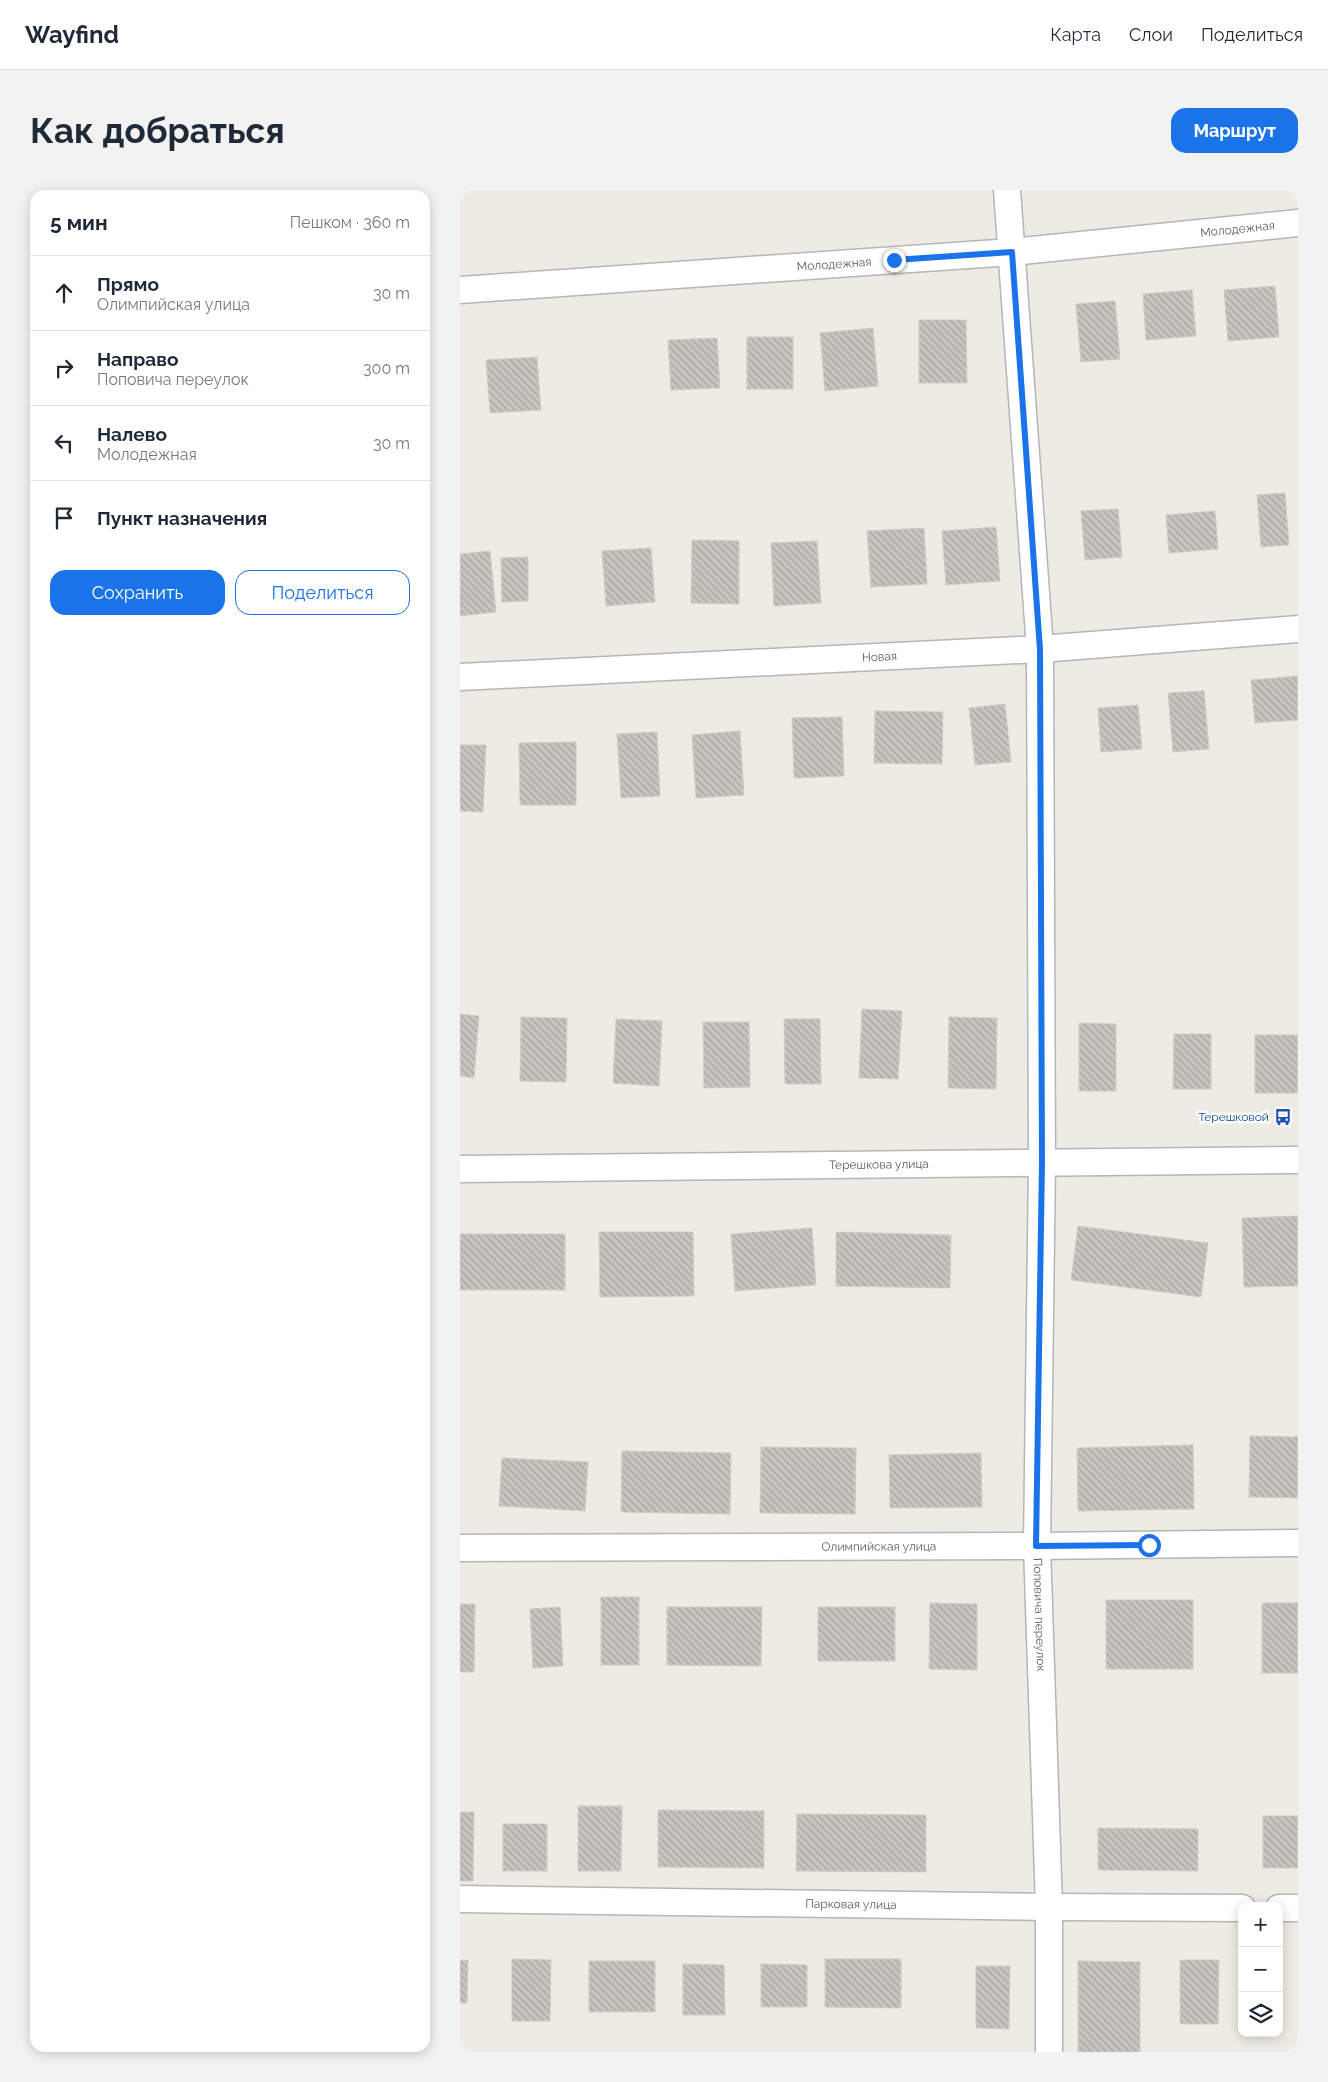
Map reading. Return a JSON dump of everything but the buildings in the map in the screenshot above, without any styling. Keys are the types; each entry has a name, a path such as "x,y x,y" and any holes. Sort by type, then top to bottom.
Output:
{"street":[{"name":"Поповича переулок","path":"1007,190 1040,650 1042,1162 1036,1546 1049,1907 1049,2052"},
{"name":"Молодежная","path":"460,290 1012,252 1298,223"},
{"name":"Новая","path":"460,677 1040,650 1298,629"},
{"name":"Терешкова улица","path":"460,1168 1298,1160"},
{"name":"Олимпийская улица","path":"460,1548 1298,1543"},
{"name":"Парковая улица","path":"460,1899 1238,1908"},
{"path":"1283,1908 1298,1908"}],"place":[{"name":"Терешковой","path":"1283,1117"}],"route":[{"path":"894,260 1012,252 1040,650 1042,1162 1036,1546 1149,1545"}]}
